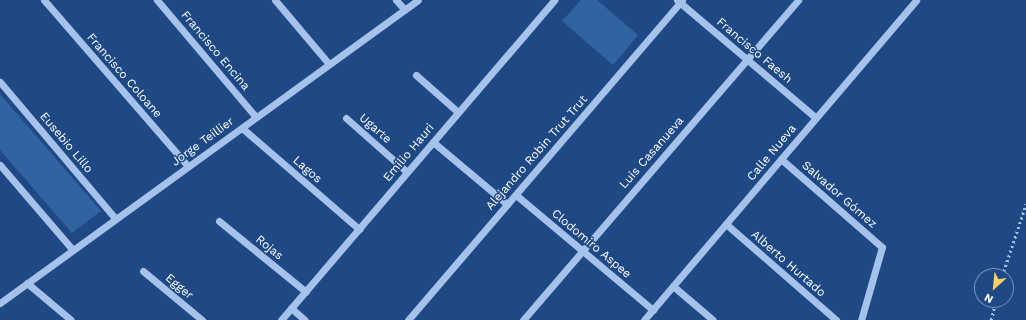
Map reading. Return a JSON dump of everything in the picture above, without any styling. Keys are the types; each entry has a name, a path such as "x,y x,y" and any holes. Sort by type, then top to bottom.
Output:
{"street":[{"name":"Francisco Coloane","path":"44,0 188,166"},
{"name":"Francisco Encina","path":"157,0 256,117"},
{"path":"274,0 329,64"},
{"path":"396,0 405,10"},
{"name":"Jorge Teillier","path":"0,303 72,249 418,0"},
{"name":"Emilio Hauri","path":"281,320 554,0"},
{"name":"Luis Casanueva","path":"523,320 798,0"},
{"name":"Calle Nueva","path":"644,320 916,0"},
{"name":"Francisco Faesh","path":"680,1 816,118"},
{"name":"Alejandro Robin Trut Trut","path":"408,320 680,1"},
{"path":"416,75 458,112"},
{"name":"Eusebio Lillo","path":"0,82 115,218"},
{"name":"Ugarte","path":"346,118 407,172"},
{"name":"Lagos","path":"242,128 359,229"},
{"path":"433,142 507,204"},
{"name":"Salvador Gómez","path":"781,159 882,247 861,320"},
{"path":"0,165 72,249"},
{"name":"Clodomiro Aspee","path":"516,195 653,310"},
{"name":"Rojas","path":"218,221 306,292"},
{"name":"Alberto Hurtado","path":"726,224 836,320"},
{"name":"Egger","path":"143,271 202,320"},
{"path":"27,283 71,320"},
{"path":"673,286 713,320"},
{"path":"291,308 305,320"}],"path":[{"path":"1005,268 1026,204"},
{"path":"991,320 994,308"}],"shaded area":[{"path":"581,0 597,0 638,35 613,65 562,21"},
{"path":"0,94 101,211 72,233 0,150"}]}
